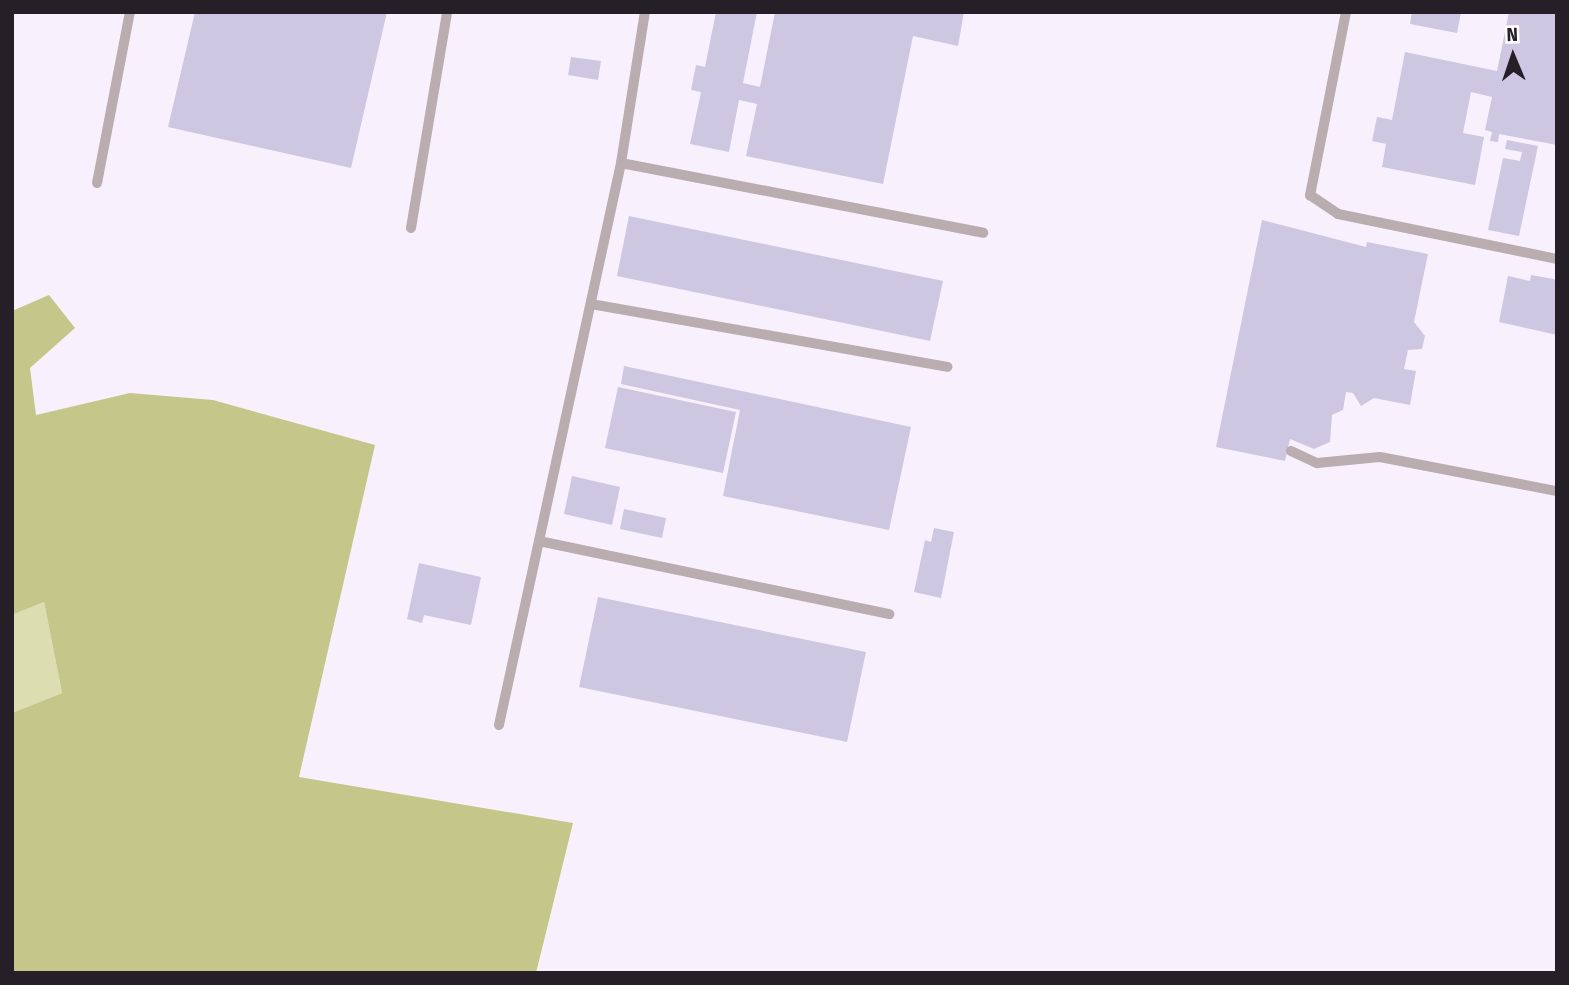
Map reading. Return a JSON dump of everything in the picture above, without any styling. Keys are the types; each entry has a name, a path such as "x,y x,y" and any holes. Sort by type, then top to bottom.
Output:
{"lane":[{"path":"97,183 130,12"},
{"path":"411,228 447,12"},
{"path":"499,725 621,163 646,12"},
{"path":"1346,12 1310,195 1338,214 1557,259"},
{"path":"621,163 983,233"},
{"path":"591,304 947,367"},
{"path":"1291,451 1317,463 1380,457 1557,491"},
{"path":"539,541 889,614"}],"green space":[{"path":"49,295 75,328 30,368 36,415 130,393 213,400 375,445 299,777 573,823 536,973 12,973 12,713 62,693 44,602 12,615 12,311"},
{"path":"44,602 62,693 12,713 12,615"}],"building":[{"path":"195,12 387,12 351,168 168,127"},
{"path":"716,12 757,12 743,83 760,87 775,12 964,12 958,46 913,36 883,184 746,156 757,104 739,100 729,152 690,144 701,92 691,90 696,65 705,67"},
{"path":"1412,12 1461,12 1457,33 1410,24"},
{"path":"1509,12 1557,12 1557,145 1499,134 1498,142 1490,141 1492,132 1485,130 1492,97 1471,92 1463,133 1484,137 1475,185 1382,167 1386,144 1372,141 1377,117 1392,120 1405,52 1497,71"},
{"path":"571,57 601,61 598,80 568,75"},
{"path":"1507,140 1538,146 1519,236 1488,230 1503,158 1520,161 1522,152 1505,149"},
{"path":"629,216 943,281 930,341 617,276"},
{"path":"1262,220 1366,247 1367,242 1428,254 1414,322 1425,336 1422,349 1408,350 1404,369 1416,371 1410,405 1374,398 1361,406 1353,393 1346,392 1343,410 1332,415 1330,442 1314,449 1290,439 1285,461 1216,447"},
{"path":"1531,275 1554,279 1557,285 1557,335 1499,322 1508,276 1530,281"},
{"path":"624,366 911,427 889,530 723,496 740,410 621,384"},
{"path":"618,387 736,412 723,473 605,448"},
{"path":"572,476 620,487 612,525 564,514"},
{"path":"624,509 666,518 662,538 620,529"},
{"path":"934,528 954,532 941,598 914,592 925,540 931,542"},
{"path":"419,563 481,577 471,625 424,615 422,623 407,619"},
{"path":"598,597 866,652 847,742 579,687"}]}
